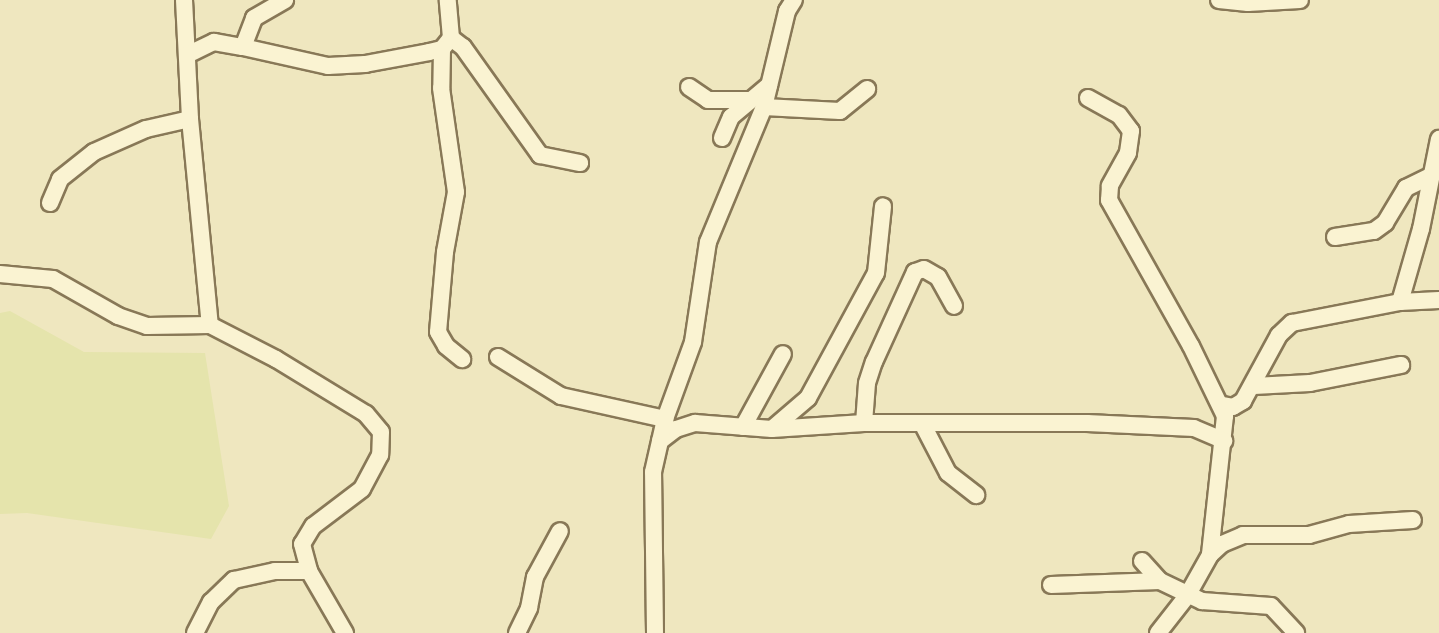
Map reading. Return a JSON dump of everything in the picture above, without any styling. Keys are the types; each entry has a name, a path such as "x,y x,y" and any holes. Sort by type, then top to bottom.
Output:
{"street":[{"path":"184,0 190,119 210,325"},
{"path":"243,48 254,18 285,0"},
{"path":"448,0 443,106 456,192 445,252 438,332 446,346 462,359"},
{"path":"655,633 657,570 652,483 660,441 665,419 693,342 708,242 764,107 785,20 794,0"},
{"path":"1219,0 1248,3 1300,0"},
{"path":"188,55 214,42 328,66 365,64 447,44 463,47 540,155 580,163"},
{"path":"722,138 731,117 748,100 770,85"},
{"path":"689,87 708,100 748,100"},
{"path":"764,107 840,111 867,88"},
{"path":"1088,99 1119,115 1131,130 1128,153 1110,186 1109,200 1222,405 1224,441 1210,555"},
{"path":"50,203 60,180 94,152 146,129 190,119"},
{"path":"1400,302 1421,230 1429,177 1439,139"},
{"path":"1335,237 1374,231 1385,223 1406,188 1429,177"},
{"path":"772,429 808,398 874,277 883,206"},
{"path":"864,423 865,393 874,362 915,272 924,269 938,277 954,306"},
{"path":"0,274 52,279 118,316 147,326 210,325 276,359 366,414 381,432 380,455 362,489 304,536 304,559 309,571 345,633"},
{"path":"1222,405 1238,405 1254,386 1279,335 1293,323 1400,302 1439,300"},
{"path":"743,427 783,354"},
{"path":"498,357 561,396 665,419"},
{"path":"1254,386 1310,382 1401,365"},
{"path":"660,441 676,429 695,423 772,429 864,423 1087,423 1194,428 1224,441"},
{"path":"923,424 948,473 976,495"},
{"path":"1158,633 1187,596 1210,555 1222,544 1243,535 1309,535 1348,524 1413,520"},
{"path":"517,633 529,608 535,577 560,531"},
{"path":"1142,561 1161,581 1202,602 1271,606 1296,633"},
{"path":"195,633 211,602 234,580 275,571 309,571"},
{"path":"1051,585 1161,581"}],"green space":[{"path":"10,311 84,352 205,353 229,506 211,539 27,513 0,514 0,313"}]}
